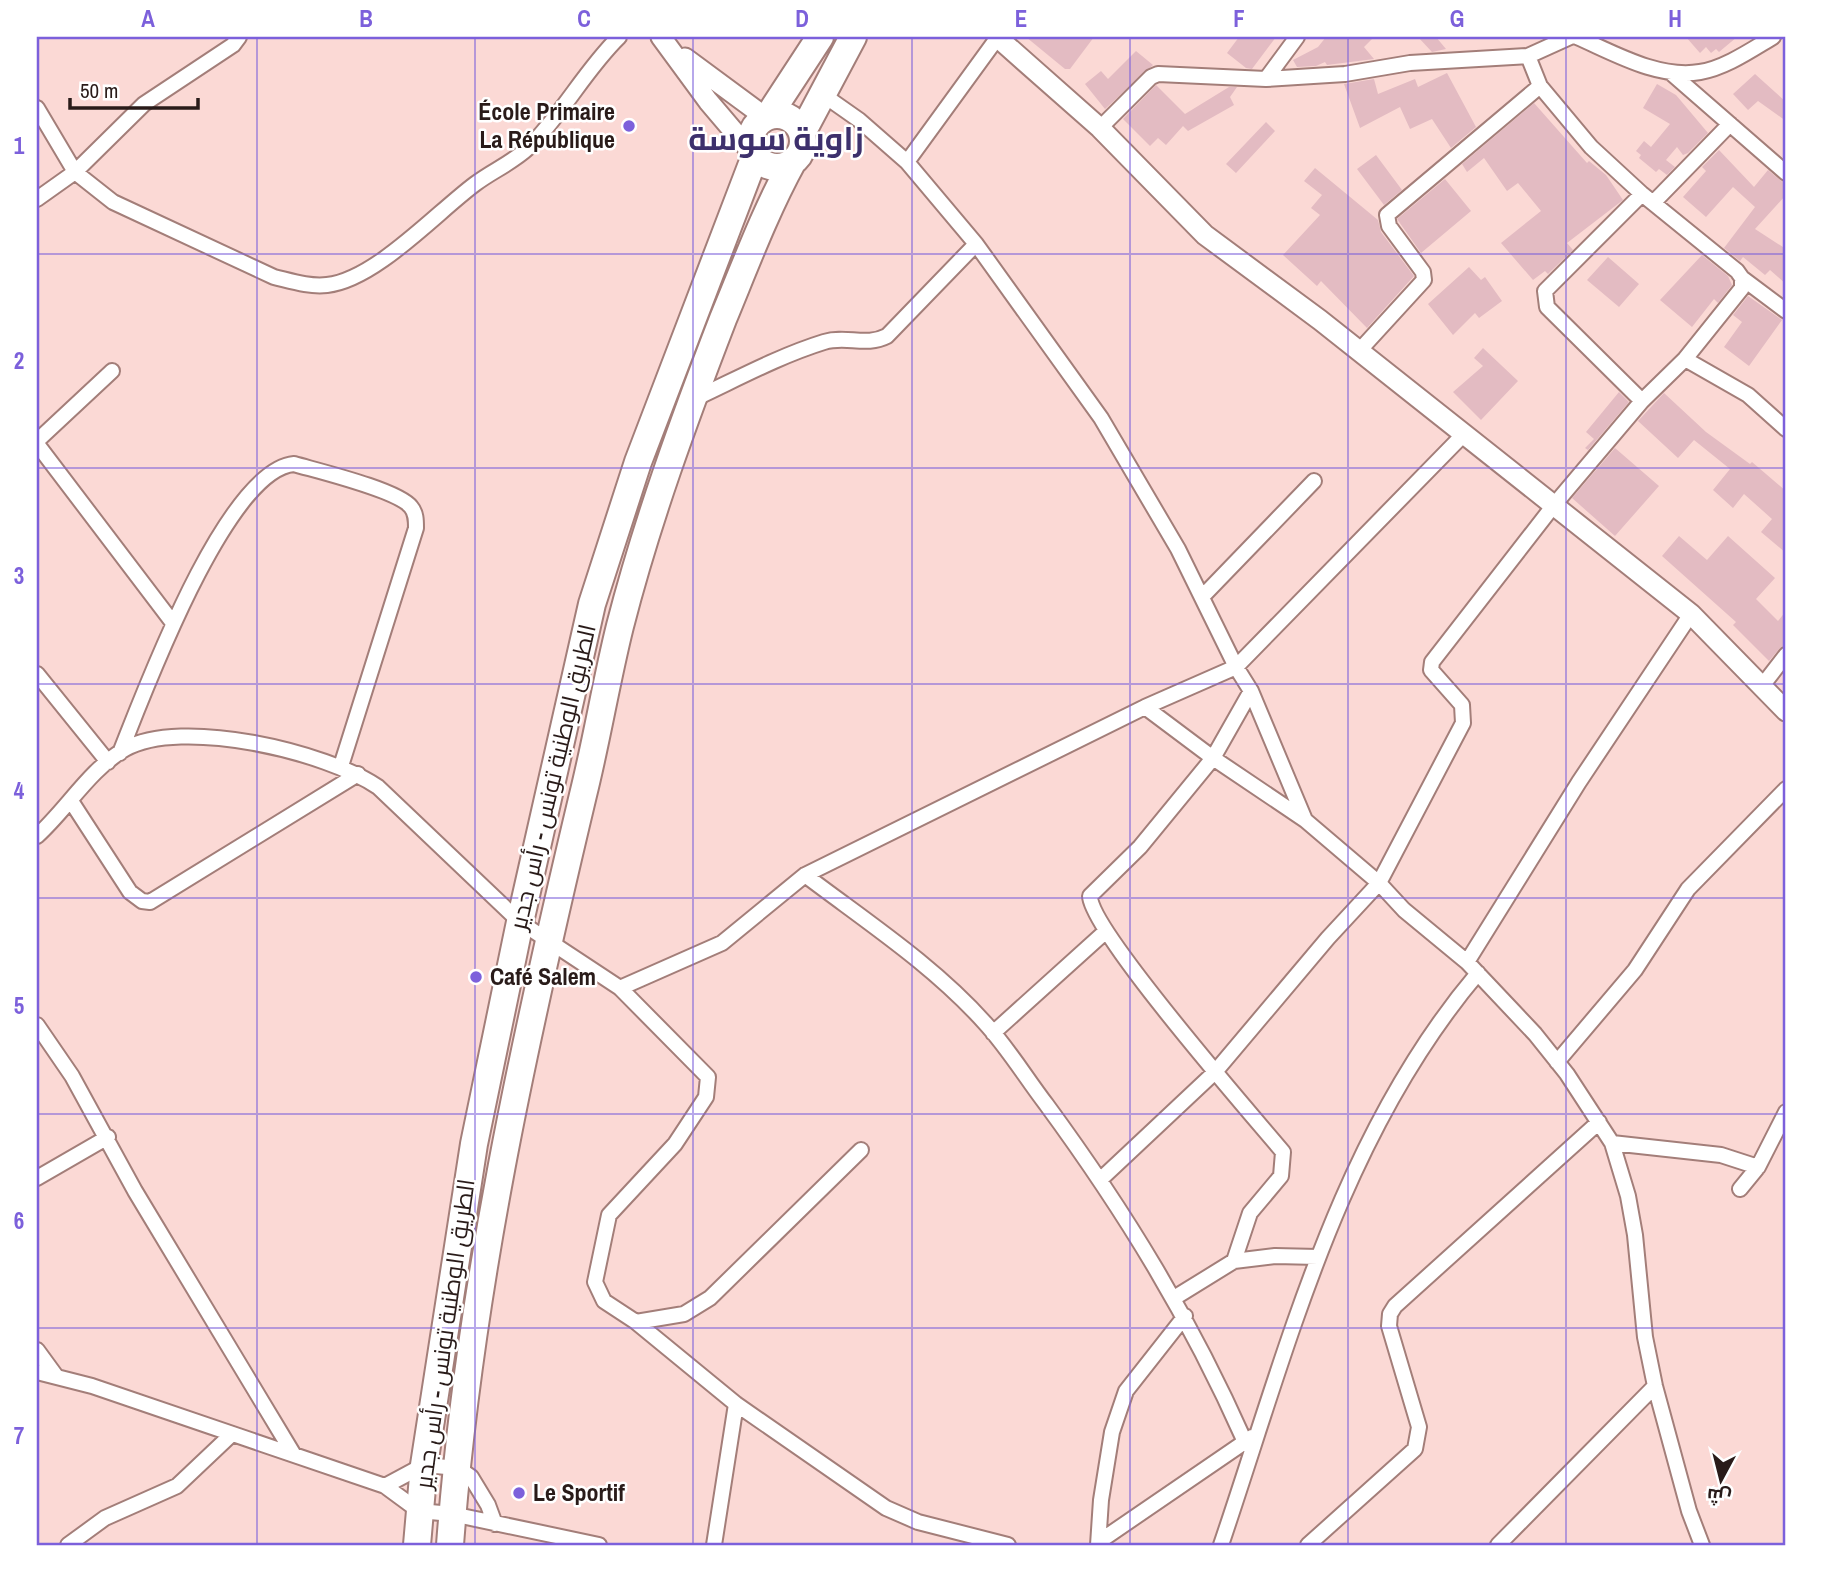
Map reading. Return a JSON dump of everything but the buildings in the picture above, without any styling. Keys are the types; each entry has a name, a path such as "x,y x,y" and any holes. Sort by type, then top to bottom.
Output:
{"highway":[{"path":"820,37 767,116 751,133 754,155 768,166 786,166 793,162 802,149 802,133 853,37"},
{"path":"767,116 786,116 793,120 802,133"},
{"name":"الطريق الوطنية تونس - رأس جدير","path":"417,1545 424,1465 474,1144 520,922 592,604 638,462 754,155"},
{"name":"الطريق الوطنية تونس - رأس جدير","path":"450,1545 487,1245 547,939 620,627 658,496 691,401 774,194 793,162"}],"street":[{"path":"37,199 75,172 144,104 233,46 239,37"},
{"path":"37,108 75,172 131,212 274,277 302,284 327,285 374,267 476,184 514,160 530,146 602,53 619,37"},
{"path":"907,162 997,37 1100,128 1205,235 1359,351 1691,614 1786,710"},
{"path":"1266,79 1297,37"},
{"path":"1100,128 1158,74 1266,79 1345,74 1410,63 1528,56 1570,37"},
{"path":"1577,37 1670,72 1786,173"},
{"path":"1670,72 1701,72 1741,56 1773,37"},
{"path":"667,43 767,116"},
{"path":"667,43 708,101 754,155"},
{"path":"1528,56 1540,86 1591,147 1742,278 1786,311"},
{"path":"1359,351 1424,281 1423,272 1390,226 1387,215 1540,86"},
{"path":"822,94 859,120 907,162 976,244 1101,418 1178,549 1236,667 1251,691 1305,820"},
{"path":"1642,401 1547,307 1545,291 1730,124"},
{"path":"691,401 789,354 827,341 878,341 887,336 976,244"},
{"path":"1101,1180 1215,1072 1328,938 1380,883 1463,723 1462,705 1431,670 1432,662 1554,505 1642,401 1685,359 1739,295 1742,278"},
{"path":"1685,359 1748,395 1786,429"},
{"path":"112,371 37,442 173,623"},
{"path":"620,988 722,943 805,875 1144,707 1236,667 1463,435"},
{"path":"120,753 173,623 217,540 261,480 281,465 294,464 395,495 414,510 416,528 341,766"},
{"path":"1202,597 1314,481"},
{"path":"1467,962 1579,782 1691,614"},
{"path":"1762,686 1786,655"},
{"path":"37,674 107,762"},
{"path":"1234,1261 1244,1224 1281,1176 1283,1152 1215,1072 1105,932 1090,902 1090,895 1140,847 1213,758 1251,691"},
{"path":"1144,707 1213,758 1305,820 1380,883 1404,910 1467,962 1557,1062 1599,1122 1612,1143 1628,1196 1635,1235 1645,1337 1655,1386 1689,1511 1702,1545"},
{"path":"37,836 107,762 127,748 172,736 200,736 264,746 341,766 378,787 520,922 620,988 704,1070 709,1084 706,1097 662,1161 609,1215 595,1282 604,1301 636,1322 736,1404 886,1508 918,1521 1008,1545"},
{"path":"71,801 131,892 142,901 150,902 358,774"},
{"path":"1557,1062 1635,970 1688,889 1786,789"},
{"path":"805,875 934,972 993,1033 1101,1180 1174,1298 1209,1360 1245,1442"},
{"path":"993,1033 1105,932"},
{"path":"1221,1545 1318,1257 1346,1188 1408,1068 1450,1006 1478,973"},
{"path":"37,1025 72,1076 108,1137 135,1191 294,1455"},
{"path":"1740,1189 1758,1167 1786,1112"},
{"path":"1308,1545 1415,1449 1420,1439 1419,1427 1389,1326 1390,1314 1395,1306 1599,1122"},
{"path":"37,1178 108,1137"},
{"path":"1612,1143 1721,1155 1758,1167"},
{"path":"636,1322 684,1314 710,1298 861,1150"},
{"path":"1174,1298 1234,1261 1249,1257 1318,1257"},
{"path":"1099,1543 1101,1500 1112,1432 1126,1391 1185,1316"},
{"path":"37,1350 56,1376"},
{"path":"37,1372 56,1376 384,1486 419,1511 452,1514 578,1543 598,1545"},
{"path":"1498,1545 1655,1386"},
{"path":"714,1545 736,1404"},
{"path":"1099,1543 1259,1433"},
{"path":"68,1545 105,1518 177,1486 232,1434"},
{"path":"384,1486 424,1465 458,1468 471,1477 488,1504 495,1524"}],"place":[{"name":"École Primaire La République","path":"629,126"},
{"name":"Café Salem","path":"476,977"},
{"name":"Le Sportif","path":"519,1493"}],"district":[{"name":"زاوية سوسة","path":"776,139"}]}
